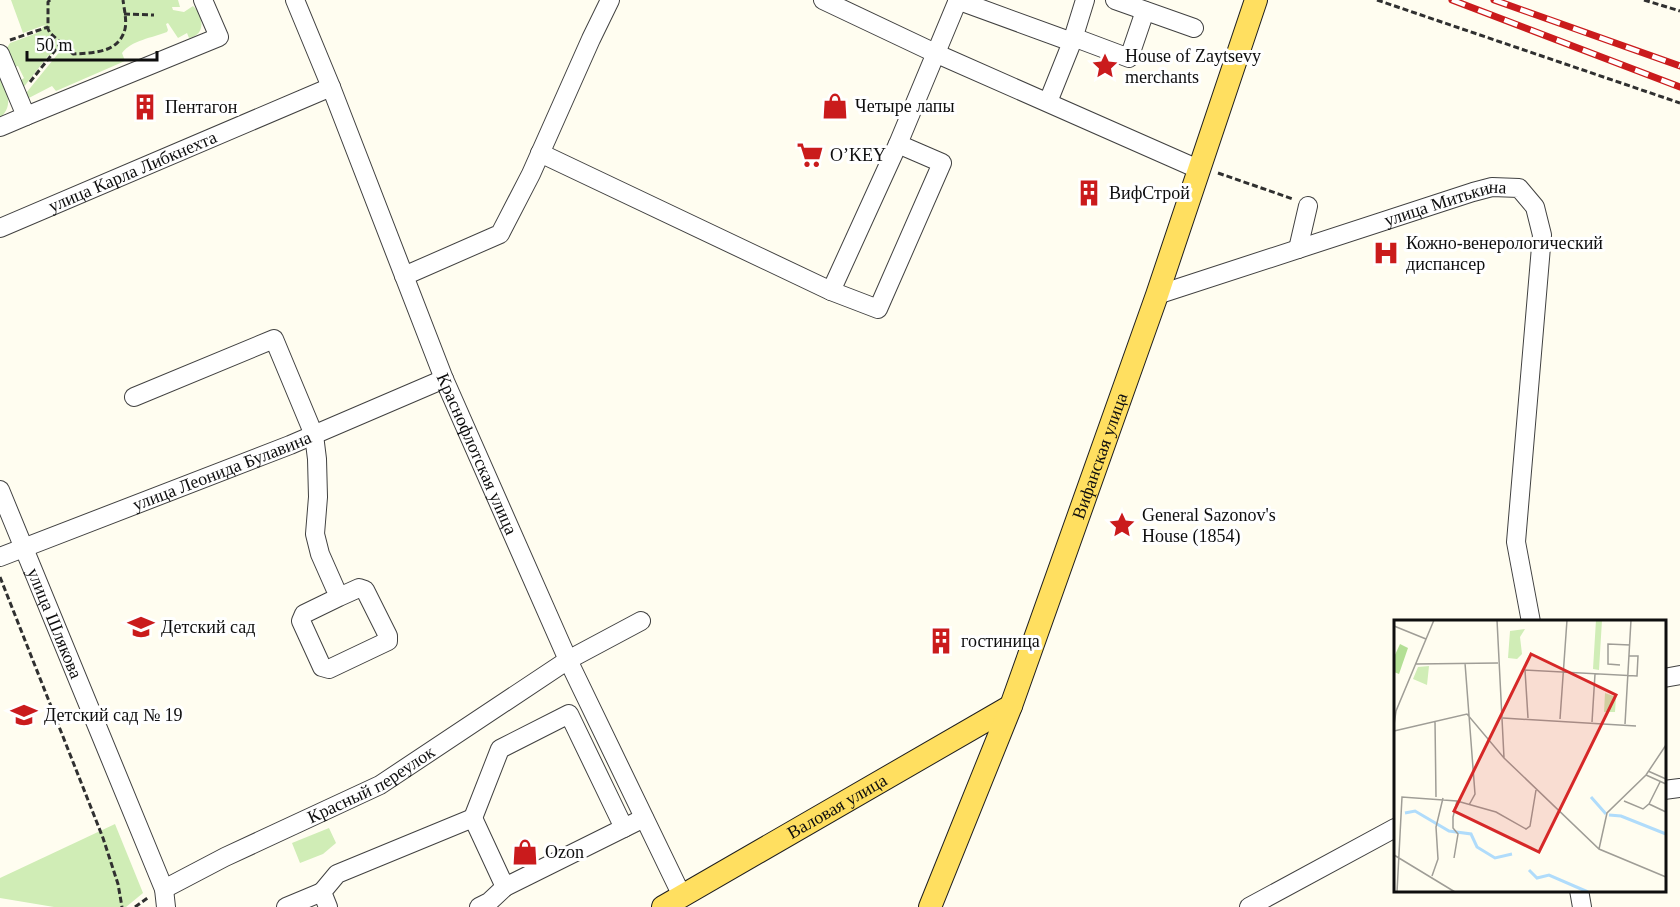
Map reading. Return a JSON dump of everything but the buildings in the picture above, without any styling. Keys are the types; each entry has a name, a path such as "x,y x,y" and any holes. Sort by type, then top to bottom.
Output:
{"main road":[{"name":"Вифанская улица","path":"930,907 1011,706 1157,295 1256,0"},
{"name":"Валовая улица","path":"673,902 1011,706"}],"street":[{"path":"0,128 219,37 203,0"},
{"name":"Краснофлотская улица","path":"296,0 444,379 568,660 644,818 673,902"},
{"path":"404,276 500,234 610,0"},
{"path":"822,0 935,53 1198,169"},
{"path":"831,291 898,144 958,0 979,4 1072,40 1129,58 1145,10"},
{"path":"1048,102 1085,0"},
{"path":"1115,0 1194,28"},
{"path":"5,47 18,98 26,116"},
{"name":"улица Карла Либкнехта","path":"0,228 331,87"},
{"path":"540,153 831,291 878,309 942,163 898,144"},
{"name":"улица Митькина","path":"1157,295 1492,187 1519,188 1535,207 1542,235 1516,542 1531,620"},
{"path":"1298,249 1308,206"},
{"path":"134,397 274,339 314,435 318,497 315,534 320,554 339,597"},
{"name":"улица Леонида Булавина","path":"0,557 314,435 444,379"},
{"name":"улица Шлякова","path":"0,490 165,898"},
{"path":"359,588 365,590 388,636 388,641 325,669 322,667 301,617 339,597 359,588"},
{"name":"Красный переулок","path":"165,898 225,857 380,785 568,660 641,621"},
{"path":"1665,678 1680,675"},
{"path":"286,907 325,900 337,874 472,818 500,749 589,704"},
{"path":"569,714 624,828"},
{"path":"1665,790 1680,788"},
{"path":"472,818 505,887"},
{"path":"479,907 489,902 505,887 644,818"},
{"path":"1249,907 1394,829"},
{"path":"1579,892 1582,907"}],"path":[{"path":"50,0 48,2 50,33 73,54 104,52 117,42 125,29 123,0"},
{"path":"1377,0 1680,103"},
{"path":"1644,0 1680,11"},
{"path":"124,14 154,15"},
{"path":"5,47 48,27"},
{"path":"18,98 61,43"},
{"path":"1221,164 1218,174 1291,198 1308,206"},
{"path":"0,577 103,838 118,884 122,907"}],"green space":[{"path":"11,0 178,0 180,7 172,7 173,10 184,12 193,6 201,20 201,29 195,36 189,38 187,33 178,38 168,23 166,24 167,32 137,42 126,49 122,53 125,61 56,91 52,86 25,100 22,98 61,50 48,56 23,88 20,81 24,78 18,66 15,67 7,48 10,43 37,33 45,25 23,33"},
{"path":"0,75 7,92 8,103 5,113 0,118"},
{"path":"115,824 143,893 126,907 54,907 0,898 0,878"},
{"path":"329,828 336,843 323,854 300,863 292,843"}],"railway":[{"path":"1452,0 1680,87"},
{"path":"1494,0 1680,66"}],"place":[{"name":"House of Zaytsevy merchants","path":"1105,66"},
{"name":"Четыре лапы","path":"835,106"},
{"name":"Пентагон","path":"145,107"},
{"name":"O’KEY","path":"810,155"},
{"name":"ВифСтрой","path":"1089,193"},
{"name":"Кожно-венерологический диспансер","path":"1386,253"},
{"name":"General Sazonov's House (1854)","path":"1122,525"},
{"name":"Детский сад","path":"141,627"},
{"name":"гостиница","path":"941,641"},
{"name":"Детский сад № 19","path":"24,715"},
{"name":"Ozon","path":"525,852"}]}
